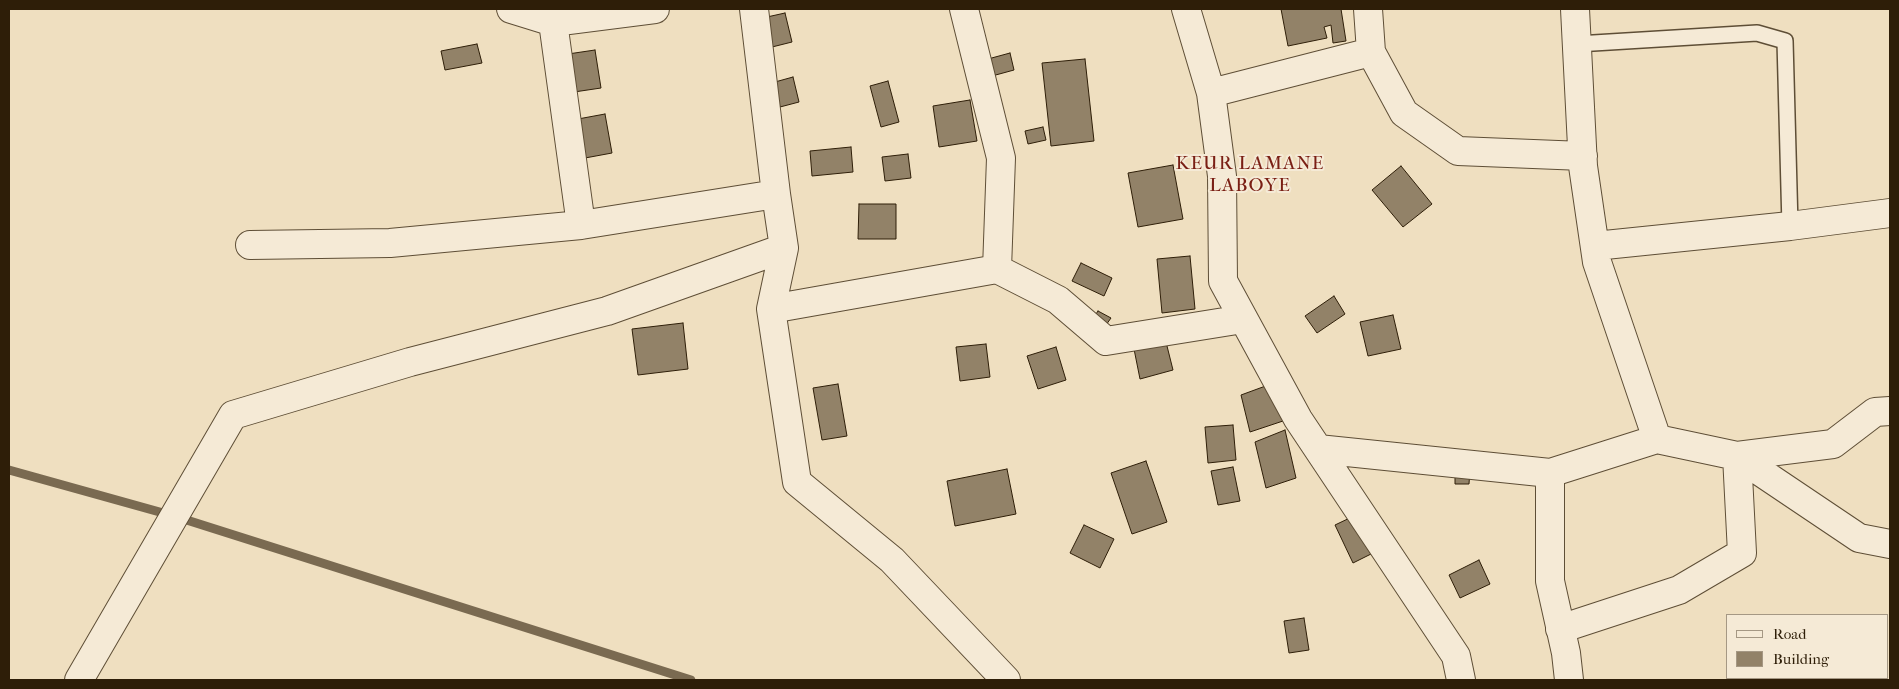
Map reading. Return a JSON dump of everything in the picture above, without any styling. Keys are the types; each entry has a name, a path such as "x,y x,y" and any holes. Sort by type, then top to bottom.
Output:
{"street":[{"path":"511,9 553,22 654,9"},
{"path":"754,9 784,248 771,309 797,482 892,560 1006,680"},
{"path":"964,9 1001,158 997,269"},
{"path":"1186,9 1211,93 1222,176 1223,281 1298,419 1456,656 1461,680"},
{"path":"1368,9 1371,52 1404,113 1458,151 1583,156"},
{"path":"1574,9 1583,156 1597,262 1658,439"},
{"path":"553,22 581,225"},
{"path":"1211,93 1371,52"},
{"path":"250,245 390,243 581,225 776,194"},
{"path":"1595,246 1890,214"},
{"path":"79,680 232,414 410,362 607,311 784,248"},
{"path":"771,309 997,269 1058,300 1106,341 1243,318"},
{"path":"1318,449 1550,473 1658,439 1737,456 1833,444 1875,412 1890,412"},
{"path":"1737,456 1859,538 1890,544"},
{"path":"1560,629 1679,590 1742,553 1737,456"},
{"path":"1550,473 1550,581 1566,653 1569,680"}],"lane":[{"path":"1577,44 1757,33 1785,41 1790,226"}],"building":[{"path":"1281,9 1341,9 1346,41 1333,43 1331,25 1324,27 1327,38 1288,46"},
{"path":"785,13 792,42 764,49 767,17"},
{"path":"477,44 482,63 445,70 441,51"},
{"path":"595,50 601,88 574,92 568,54"},
{"path":"1010,53 1014,70 992,76 988,59"},
{"path":"1085,59 1094,141 1051,146 1042,63"},
{"path":"793,77 799,102 780,107 775,82"},
{"path":"888,81 899,122 881,127 870,86"},
{"path":"970,100 977,141 939,147 933,106"},
{"path":"605,114 612,153 585,158 578,119"},
{"path":"1043,127 1046,140 1028,144 1025,131"},
{"path":"851,147 853,172 812,176 810,151"},
{"path":"908,154 911,178 885,181 882,157"},
{"path":"1173,165 1183,219 1138,227 1128,173"},
{"path":"1401,166 1432,204 1403,227 1372,190"},
{"path":"859,204 896,204 896,239 858,239"},
{"path":"1190,256 1195,309 1162,313 1157,259"},
{"path":"1081,263 1112,278 1104,296 1072,281"},
{"path":"1334,296 1345,314 1317,333 1305,316"},
{"path":"1098,311 1111,318 1106,325 1094,317"},
{"path":"1393,315 1401,349 1368,356 1360,322"},
{"path":"683,323 688,369 638,375 632,329"},
{"path":"1166,342 1173,370 1140,379 1134,349"},
{"path":"986,344 990,377 960,381 956,347"},
{"path":"1056,347 1066,380 1038,389 1027,356"},
{"path":"838,384 847,436 822,440 813,388"},
{"path":"1271,384 1283,421 1250,432 1241,395"},
{"path":"1233,425 1236,460 1208,463 1205,427"},
{"path":"1285,430 1296,478 1266,488 1255,442"},
{"path":"1146,461 1167,522 1132,534 1111,473"},
{"path":"1233,467 1240,501 1218,505 1211,471"},
{"path":"1007,469 1016,514 955,526 947,481"},
{"path":"1455,469 1470,469 1469,484 1455,484"},
{"path":"1356,515 1375,552 1353,563 1335,525"},
{"path":"1084,525 1114,539 1100,568 1070,553"},
{"path":"1479,560 1490,584 1460,598 1449,575"},
{"path":"1304,618 1309,650 1289,653 1284,621"}],"waterway":[{"path":"9,470 174,516 691,680"}],"district":[{"name":"KEUR LAMANE LABOYE","path":"1250,175"}]}
